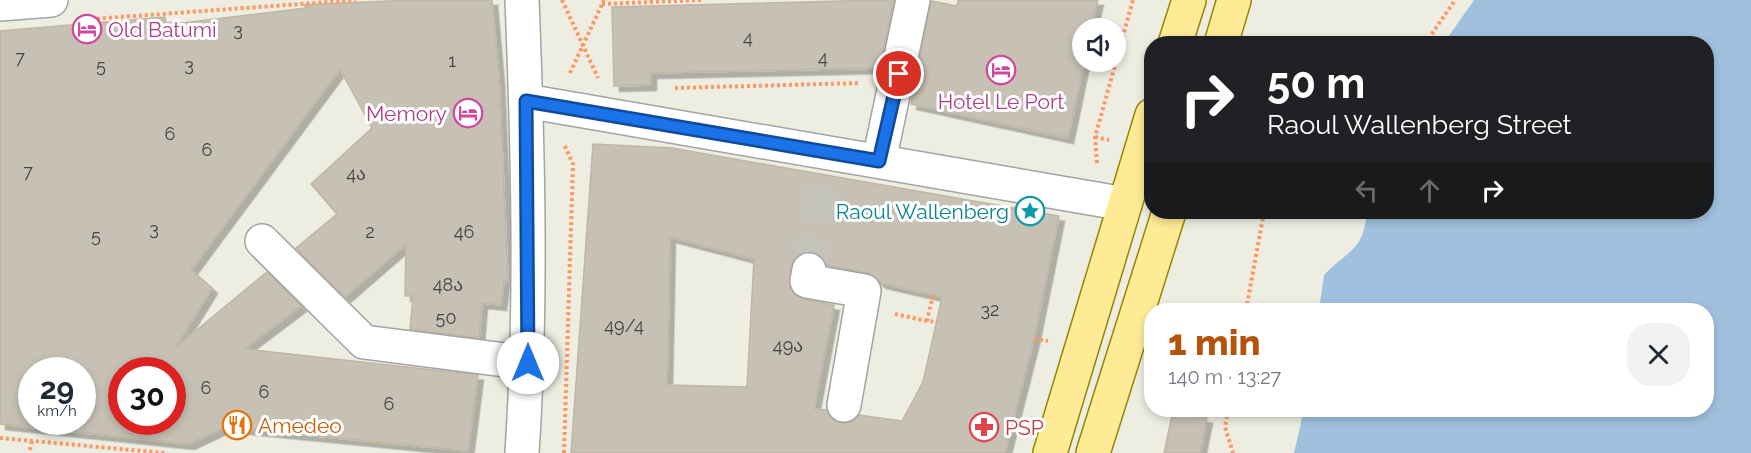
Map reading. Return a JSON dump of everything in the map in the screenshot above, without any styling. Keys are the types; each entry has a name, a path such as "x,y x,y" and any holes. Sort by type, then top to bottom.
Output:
{"main road":[{"path":"1178,36 1189,0"},
{"path":"1223,36 1234,0"},
{"path":"1050,453 1144,142"},
{"path":"1093,453 1167,219"}],"street":[{"path":"522,0 526,101 528,363 522,453"},
{"path":"879,161 904,78 913,0"},
{"path":"0,4 61,10"},
{"path":"526,101 826,164 879,161 1125,204"},
{"path":"262,241 364,342 528,363"},
{"path":"809,270 807,281 864,291 844,405"}],"path":[{"path":"61,10 356,0"},
{"path":"562,0 584,43 599,81"},
{"path":"564,453 573,164 561,136 560,94 603,2 701,0"},
{"path":"1126,25 1133,0"},
{"path":"1430,36 1455,0"},
{"path":"673,88 904,78"},
{"path":"1247,303 1263,219"},
{"path":"933,295 927,321 936,322"},
{"path":"1034,339 1053,342"},
{"path":"1227,417 1225,427 1233,453"},
{"path":"0,438 165,453"},
{"path":"30,450 32,441"}],"water":[{"path":"1474,0 1751,0 1751,453 1294,453 1302,417 1714,417 1714,303 1320,303 1324,275 1358,243 1366,219 1714,219 1714,36 1449,36"}],"building":[{"path":"410,0 492,0 499,78 508,281 504,281 501,305 482,303 479,338 410,329 413,296 405,296 406,244 345,297 296,248 337,214 311,184 372,128 340,69 191,270 212,288 175,348 267,272 301,306 244,349 478,375 468,451 225,427 189,444 96,434 96,357 18,357 18,426 0,424 0,31 165,17 166,25 306,8 304,5"},
{"path":"894,0 879,68 651,73 651,85 614,86 612,7"},
{"name":"Hotel Le Port","path":"958,0 1098,0 1094,18 1072,18 1072,72 1082,72 1068,138 911,104 931,1 957,6"},
{"path":"593,144 672,148 1059,216 1034,339 1005,453 571,453","holes":["670,237 754,259 747,387 667,385","803,252 821,255 827,265 868,273 881,283 942,297 923,382 902,421 859,415 851,422 841,423 832,419 826,410 814,409 834,305 803,299 795,295 790,288 791,266 795,257"]},
{"path":"1172,417 1207,418 1200,453 1164,453"}],"tunnel":[{"path":"809,270 824,174"}],"place":[{"name":"Old Batumi","path":"87,29"},
{"name":"Hotel Le Port","path":"1001,70"},
{"name":"Memory","path":"468,113"},
{"name":"Raoul Wallenberg","path":"1030,211"},
{"name":"Amedeo","path":"237,425"},
{"name":"PSP","path":"984,427"}],"route":[{"path":"528,363 526,101 879,161 899,74"}]}
